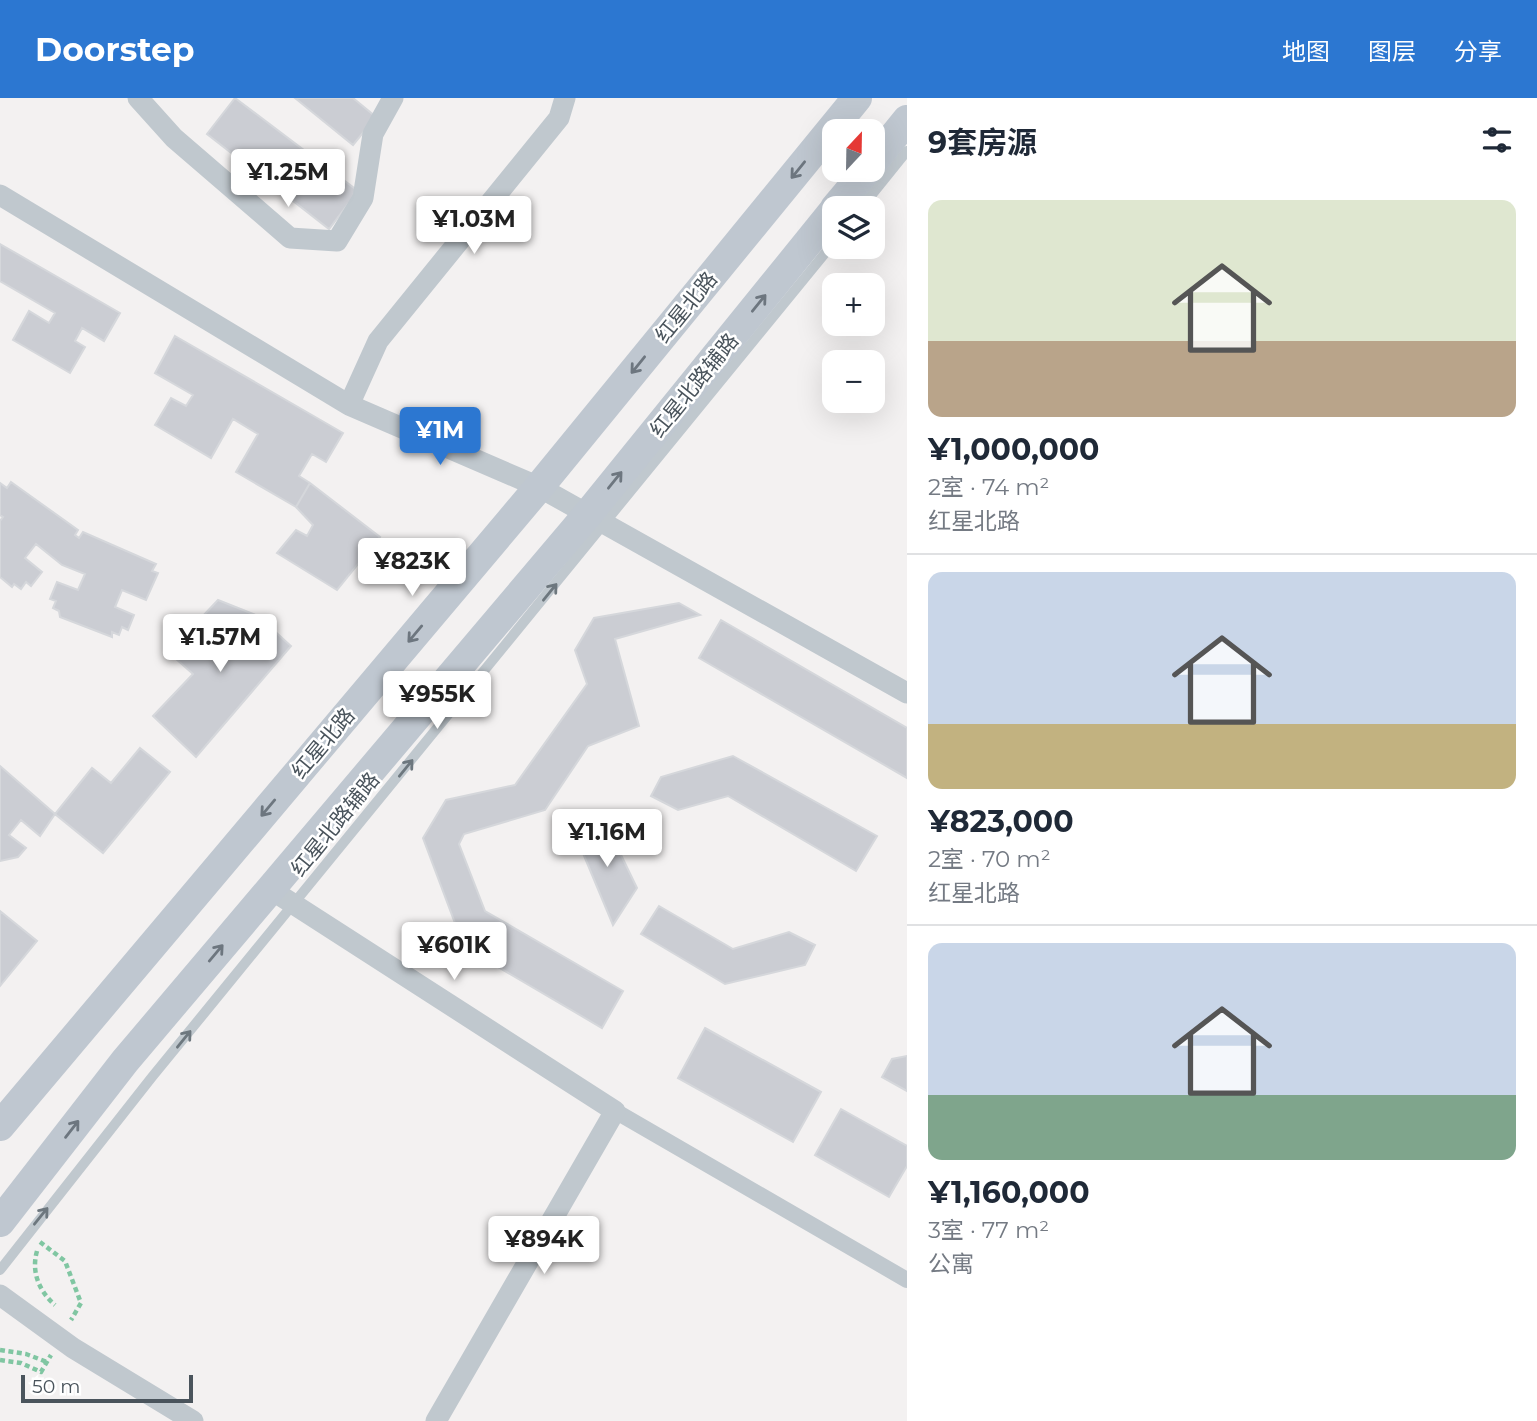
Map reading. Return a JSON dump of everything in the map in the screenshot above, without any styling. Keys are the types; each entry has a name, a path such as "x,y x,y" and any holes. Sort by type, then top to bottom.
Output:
{"main road":[{"name":"红星北路","path":"0,1126 539,486 857,98"},
{"path":"886,146 907,120"},
{"path":"846,196 857,182"},
{"path":"0,1222 125,1061 281,897 597,519 822,226"}],"street":[{"path":"138,98 174,138 290,239 337,240 363,198 373,134 393,98"},
{"path":"349,405 378,341 559,118 565,98"},
{"path":"0,195 349,405 539,486 907,693"},
{"path":"281,897 615,1111 907,1280"},
{"path":"436,1421 615,1111"},
{"path":"0,1295 73,1348 193,1421"}],"lane":[{"path":"871,196 907,151"},
{"name":"红星北路辅路","path":"597,519 822,256"},
{"name":"红星北路辅路","path":"0,1270 281,897"}],"path":[{"path":"39,1242 65,1261 81,1303 73,1318 52,1303 40,1289 35,1258 39,1242"},
{"path":"0,1350 47,1362 41,1372 20,1363 0,1360"}],"building":[{"path":"235,98 358,191 329,229 207,134"},
{"path":"295,98 353,98 376,117 353,145"},
{"path":"0,244 120,313 104,341 82,328 75,341 85,347 70,373 13,340 29,311 49,323 55,313 0,281"},
{"path":"175,336 343,433 326,462 312,454 299,476 310,483 296,507 236,472 258,434 233,419 211,458 155,425 171,398 186,406 193,395 155,373"},
{"path":"11,482 78,530 75,535 79,538 83,532 156,564 152,571 158,573 146,600 122,590 115,607 134,615 128,630 122,627 119,635 112,632 112,637 60,617 59,611 53,608 56,601 50,599 57,582 78,590 85,574 62,565 36,544 25,558 42,572 31,586 26,582 21,589 14,584 12,587 0,577 0,521 3,517 0,515 0,483 7,488"},
{"path":"310,483 380,537 337,590 277,553 296,530 307,536 313,525 296,507"},
{"path":"218,600 258,616 291,646 196,757 153,716 193,674 176,659 207,626 200,619"},
{"path":"679,603 700,615 615,639 639,726 588,746 545,810 464,834 459,844 485,911 623,991 602,1028 464,947 423,838 446,800 515,785 587,684 575,650 594,618"},
{"path":"721,620 907,728 907,778 699,658"},
{"path":"140,748 170,772 103,853 55,814 92,768 111,783"},
{"path":"733,756 877,836 856,871 728,796 678,810 651,796 661,777"},
{"path":"0,766 55,814 40,836 21,820 9,835 26,848 18,857 0,861"},
{"path":"572,827 608,828 637,888 613,925"},
{"path":"659,906 733,949 789,932 815,945 805,965 725,984 641,934"},
{"path":"0,911 37,941 0,986"},
{"path":"705,1028 821,1092 793,1142 678,1078"},
{"path":"907,1056 907,1091 882,1077 892,1059"},
{"path":"841,1109 907,1146 907,1166 889,1197 815,1155"}]}
